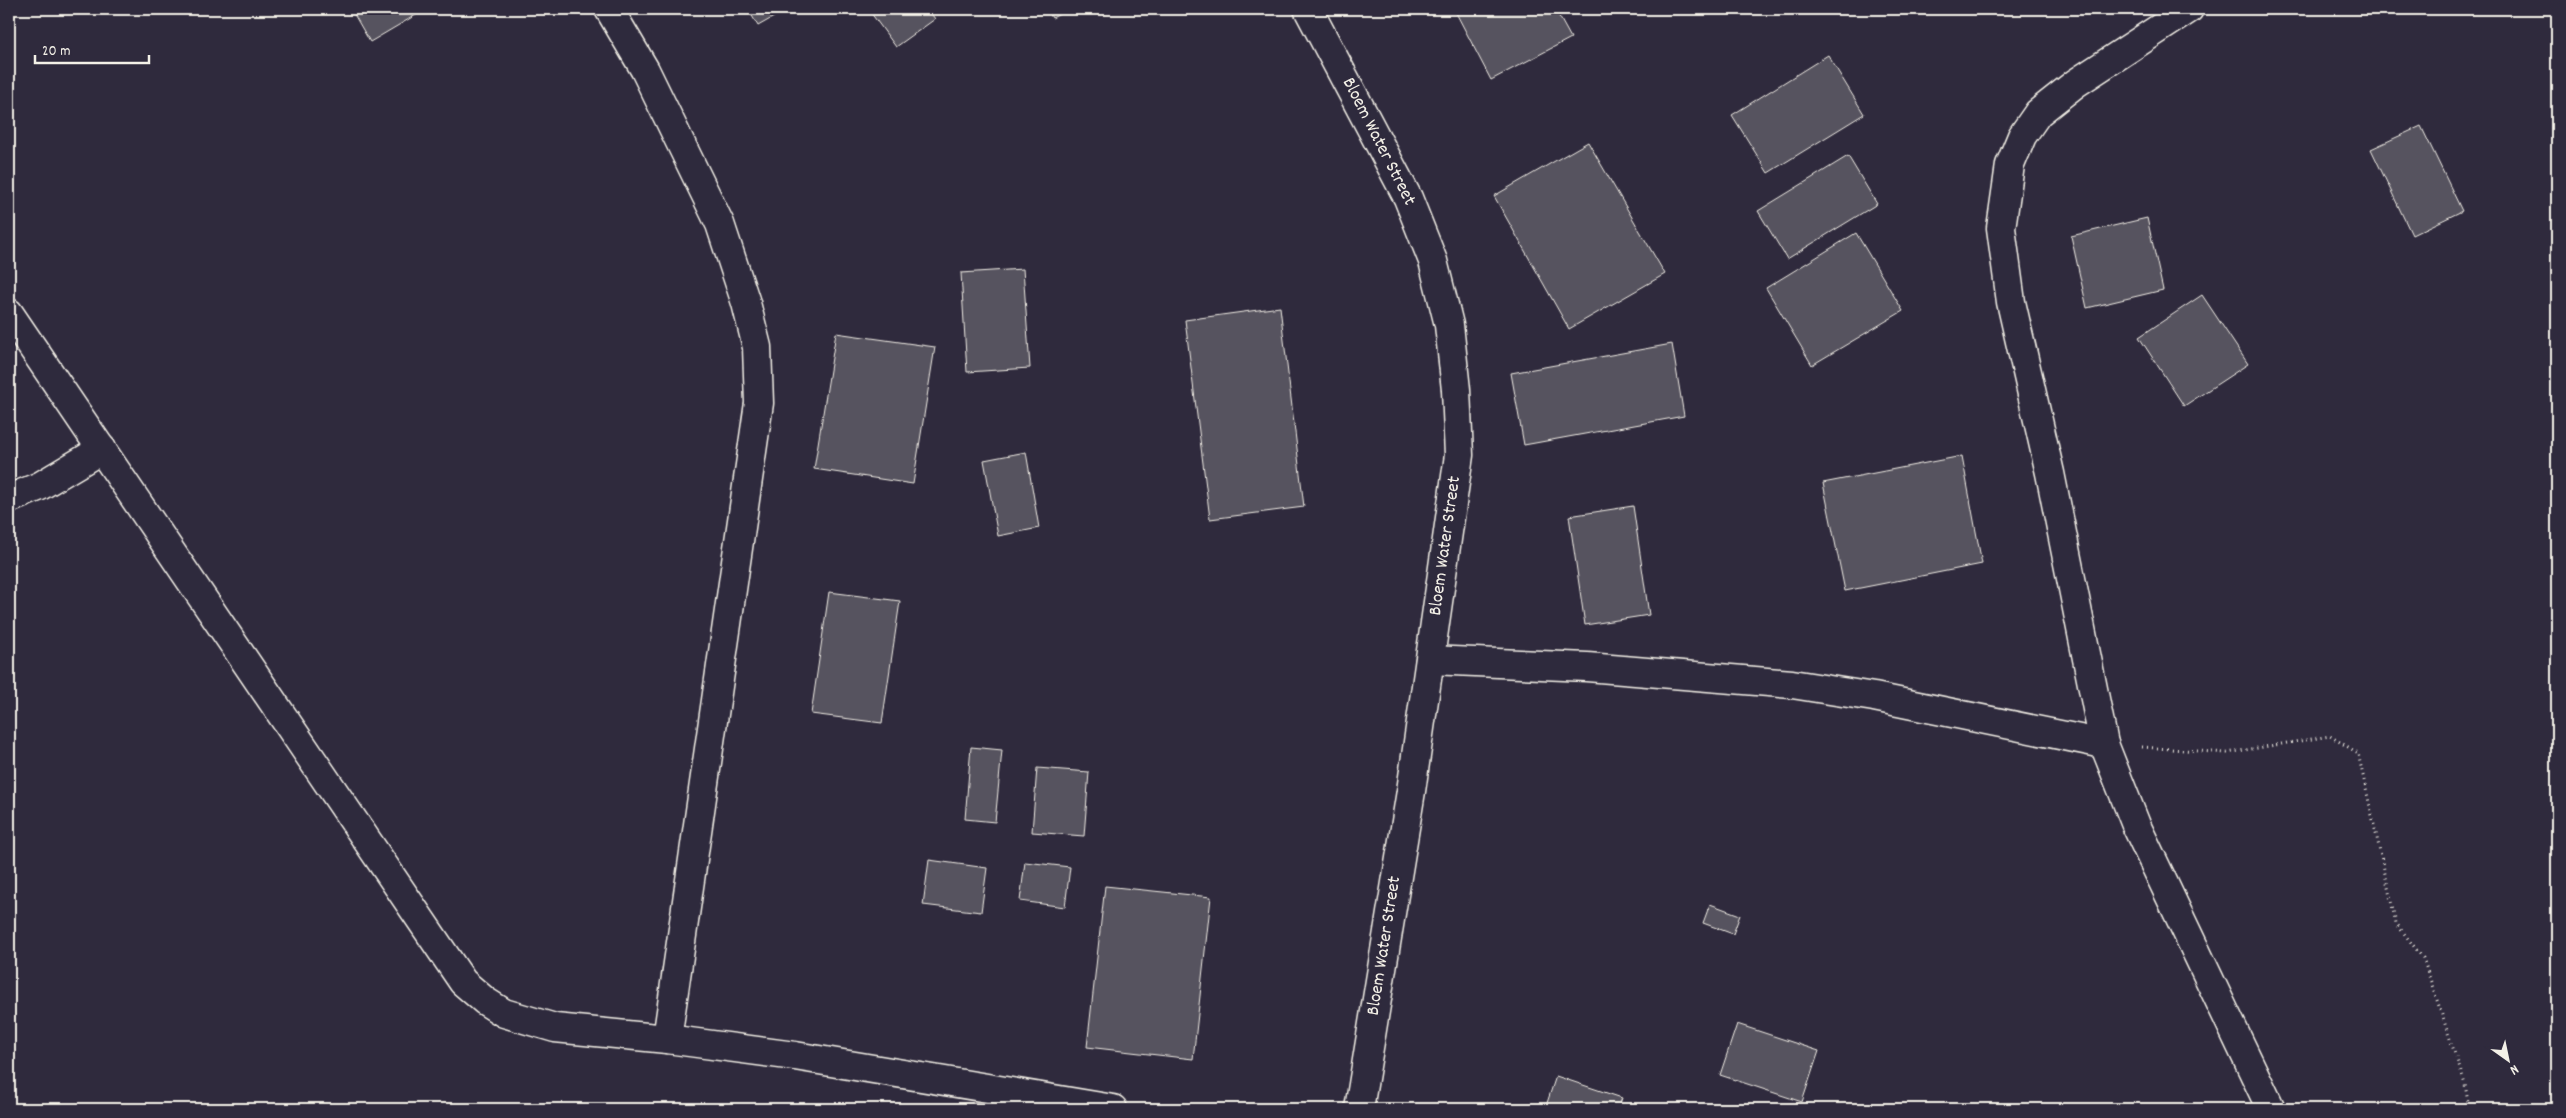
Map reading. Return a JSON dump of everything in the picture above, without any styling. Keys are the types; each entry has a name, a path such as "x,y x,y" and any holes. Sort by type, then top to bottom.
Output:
{"street":[{"path":"609,9 645,70 720,224 746,303 757,347 759,403 667,1039"},
{"name":"Bloem Water Street","path":"1308,9 1408,198 1433,261 1449,326 1456,390 1458,455 1430,660 1359,1109"},
{"path":"2189,9 2076,83 2038,113 2022,136 2010,165 2001,228 2011,302 2050,473 2104,744 2136,826 2270,1109"},
{"path":"9,313 463,982 485,1001 504,1013 555,1028 667,1039 795,1056 1113,1109"},
{"path":"9,499 40,486 102,449"},
{"path":"1430,660 1587,667 1792,684 1874,697 2104,744"}],"path":[{"path":"2104,744 2227,753 2330,736 2358,753 2396,923 2423,958 2464,1084 2469,1109"}],"building":[{"path":"351,9 426,9 370,42"},
{"path":"748,9 788,9 758,26"},
{"path":"868,9 928,9 935,19 896,47"},
{"path":"1047,9 1070,9 1052,18"},
{"path":"1454,9 1555,9 1571,38 1491,80"},
{"path":"1828,55 1864,114 1768,173 1732,115"},
{"path":"2421,126 2462,211 2412,235 2371,149"},
{"path":"1588,142 1665,274 1569,329 1494,196"},
{"path":"1848,156 1877,204 1787,259 1758,211"},
{"path":"2147,218 2163,290 2087,308 2071,236"},
{"path":"1856,233 1903,311 1812,365 1766,288"},
{"path":"1023,269 1030,368 967,372 961,273"},
{"path":"2202,295 2248,364 2184,406 2139,337"},
{"path":"1280,307 1304,507 1210,519 1185,320"},
{"path":"836,333 935,347 913,484 814,469"},
{"path":"1672,344 1684,416 1524,445 1511,373"},
{"path":"1026,452 1039,528 998,536 984,460"},
{"path":"1962,456 1982,564 1845,591 1823,483"},
{"path":"1633,506 1649,615 1585,625 1569,516"},
{"path":"829,592 900,601 882,723 811,714"},
{"path":"971,747 1002,750 995,822 965,819"},
{"path":"1037,768 1089,772 1084,836 1032,832"},
{"path":"929,860 987,868 981,912 923,905"},
{"path":"1025,862 1070,867 1065,907 1020,901"},
{"path":"1105,886 1211,897 1193,1059 1087,1047"},
{"path":"1710,904 1740,915 1733,934 1703,923"},
{"path":"1737,1024 1819,1051 1802,1102 1720,1075"},
{"path":"1556,1076 1622,1098 1618,1109 1545,1109"}]}
